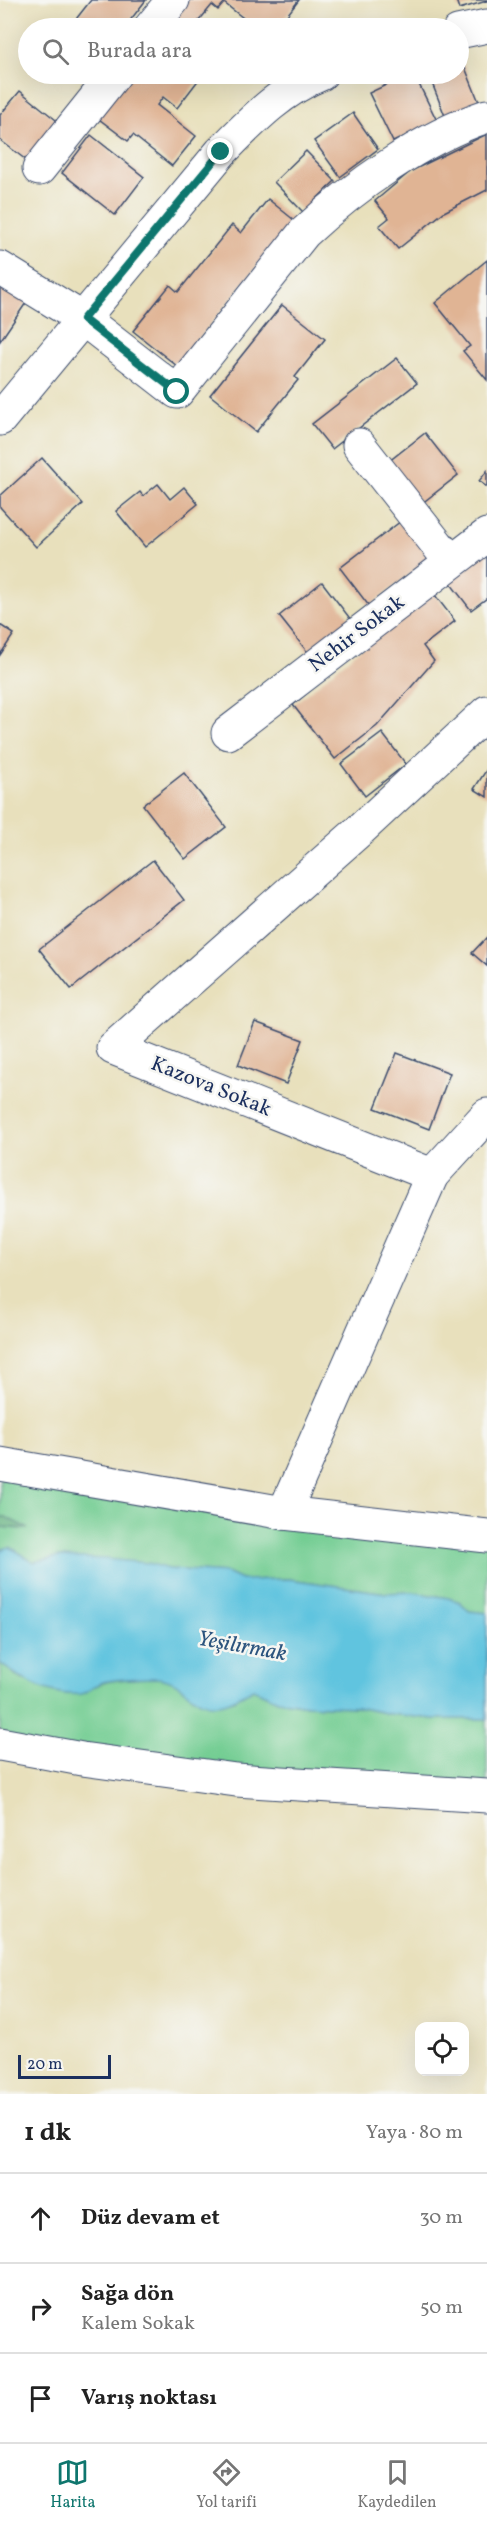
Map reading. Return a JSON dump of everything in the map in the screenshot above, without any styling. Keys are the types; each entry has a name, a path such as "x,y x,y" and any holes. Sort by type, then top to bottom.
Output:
{"street":[{"path":"158,18 173,0"},
{"path":"469,30 487,26"},
{"path":"39,169 107,84"},
{"path":"0,419 221,152 254,118 282,95 302,84"},
{"path":"0,268 83,319 177,392 304,233 324,215 345,197 398,160 446,134 487,116"},
{"path":"359,445 451,562"},
{"name":"Nehir Sokak","path":"228,733 487,535"},
{"name":"Kazova Sokak","path":"432,1174 113,1048 359,831 487,712"},
{"path":"284,1513 432,1174 487,1115"},
{"path":"0,1464 284,1513 487,1536"},
{"path":"0,1744 82,1759 236,1780 487,1796"}],"green space":[{"path":"0,1464 487,1536 487,1613 469,1611 460,1602 448,1598 412,1592 386,1593 289,1579 241,1580 226,1573 168,1569 148,1563 59,1557 34,1562 10,1547 0,1550 0,1527 21,1529 6,1517 0,1517"},
{"path":"0,1517 6,1517 28,1529 0,1527"},
{"path":"0,1663 21,1679 82,1694 97,1685 109,1682 158,1678 172,1680 193,1698 234,1700 253,1689 278,1700 307,1705 356,1707 434,1719 487,1719 487,1796 0,1744"}],"water":[{"name":"Yeşilırmak","path":"10,1547 34,1562 59,1557 148,1563 168,1569 226,1573 241,1580 289,1579 386,1593 412,1592 460,1602 469,1611 487,1613 487,1719 434,1719 356,1707 307,1705 278,1700 253,1689 228,1702 213,1704 196,1699 166,1679 155,1678 100,1683 80,1694 48,1690 27,1681 0,1663 0,1550"}],"building":[{"path":"91,0 146,0 132,18 77,18"},
{"path":"187,0 299,0 285,18 243,18 224,3 218,10 212,5 201,18 174,18"},
{"path":"456,0 487,0 487,1 459,9"},
{"path":"469,77 479,102 445,116 432,84 469,84"},
{"path":"121,84 195,84 177,108 163,97 157,105 196,136 172,166 133,135 128,141 95,116"},
{"path":"388,84 419,84 437,121 393,142 369,93"},
{"path":"20,91 61,124 30,163 0,140 0,115"},
{"path":"353,113 378,149 340,177 314,141"},
{"path":"487,134 487,190 444,212 398,249 379,226 389,218 375,201 411,171"},
{"path":"91,135 144,177 115,215 62,173"},
{"path":"306,151 335,181 303,212 274,182"},
{"path":"268,199 294,220 177,366 133,331 170,285 178,292 232,225 241,233"},
{"path":"487,260 487,380 463,351 470,346 435,303"},
{"path":"0,281 28,300 0,341"},
{"path":"282,305 325,339 295,377 298,380 256,432 210,395"},
{"path":"397,358 417,383 332,449 312,424"},
{"path":"425,433 458,475 421,504 388,462"},
{"path":"42,458 83,504 36,547 0,507 0,496"},
{"path":"487,471 487,487 479,481"},
{"path":"158,484 170,499 184,487 198,504 145,547 116,511 140,492 143,496"},
{"path":"405,518 435,555 369,606 340,568"},
{"path":"487,548 487,598 471,610 447,579"},
{"path":"322,582 352,621 309,654 279,616"},
{"path":"431,590 455,621 423,646 434,661 377,726 335,759 293,705"},
{"path":"0,625 14,634 0,655"},
{"path":"382,733 406,764 365,796 341,764"},
{"path":"487,769 487,797 474,789"},
{"path":"184,773 226,827 185,859 143,805"},
{"path":"153,860 184,900 71,989 39,949"},
{"path":"487,937 487,966 472,953"},
{"path":"255,1022 303,1040 286,1084 238,1065"},
{"path":"397,1053 450,1073 429,1129 375,1108"}],"route":[{"path":"177,392 83,319 221,152"}]}
